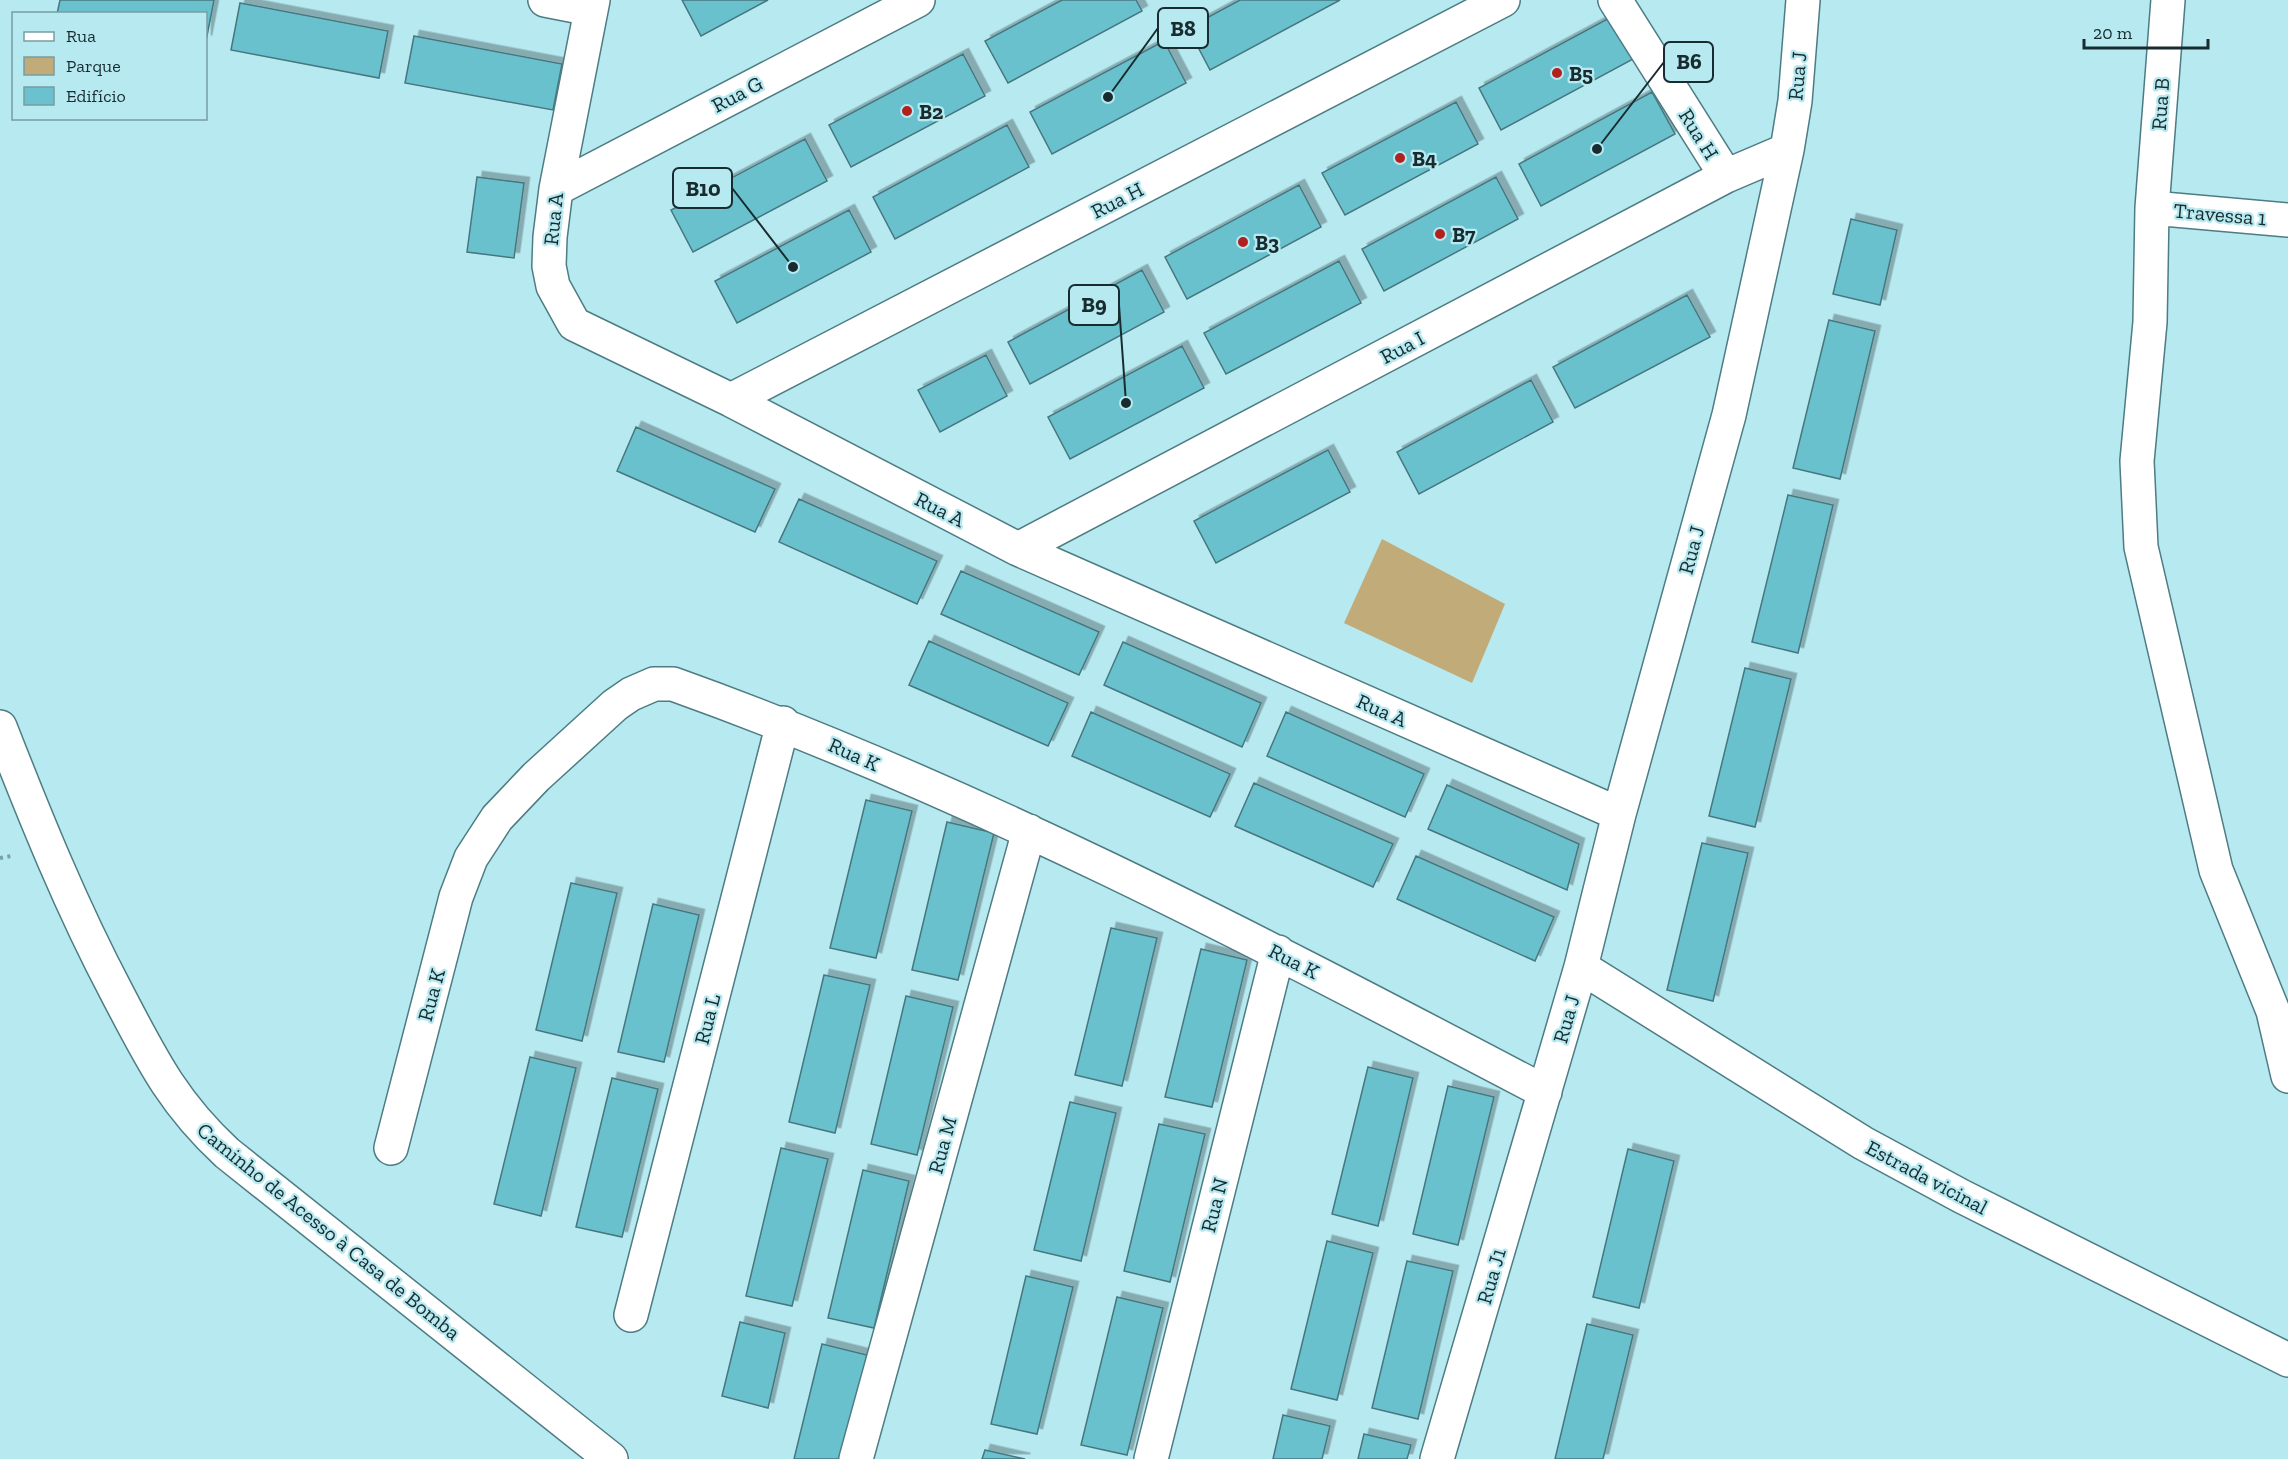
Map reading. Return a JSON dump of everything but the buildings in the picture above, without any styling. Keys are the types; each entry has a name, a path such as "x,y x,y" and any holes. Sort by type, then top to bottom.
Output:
{"street":[{"path":"545,0 592,5"},
{"name":"Rua G","path":"556,189 918,0"},
{"name":"Rua H","path":"731,400 1503,0"},
{"name":"Rua H","path":"1615,0 1726,176"},
{"name":"Rua J","path":"1545,1092 1581,967 1619,814 1728,415 1787,150 1795,101 1803,0"},
{"name":"Rua B","path":"2168,0 2152,208 2150,322 2138,461 2140,547 2216,870 2273,1011 2288,1076"},
{"name":"Rua A","path":"592,5 556,189 549,266 560,303 574,324 731,400 1018,549 1619,814"},
{"name":"Rua I","path":"1018,549 1726,176 1787,150"},
{"name":"Travessa 1","path":"2152,208 2288,220"},
{"name":"Rua K","path":"391,1148 456,897 471,858 497,818 528,785 615,705 631,694 654,684 673,684 783,723 1029,831 1278,952 1545,1092"},
{"name":"Rua L","path":"631,1315 783,723"},
{"name":"Caminho de Acesso à Casa de Bomba","path":"0,727 47,849 78,918 153,1062 175,1098 196,1124 227,1153 611,1459"},
{"name":"Rua M","path":"855,1459 1029,831"},
{"name":"Rua N","path":"1151,1459 1278,952"},
{"name":"Estrada vicinal","path":"1581,967 1863,1143 1961,1196 2288,1360"},
{"name":"Rua J1","path":"1437,1459 1545,1092"}],"green space":[{"path":"1382,539 1505,604 1472,683 1344,623"}],"place":[{"name":"B5","path":"1557,73"},
{"name":"B8","path":"1108,97"},
{"name":"B2","path":"907,111"},
{"name":"B6","path":"1597,149"},
{"name":"B4","path":"1400,158"},
{"name":"B7","path":"1440,234"},
{"name":"B3","path":"1243,242"},
{"name":"B10","path":"793,267"},
{"name":"B9","path":"1126,403"}]}
